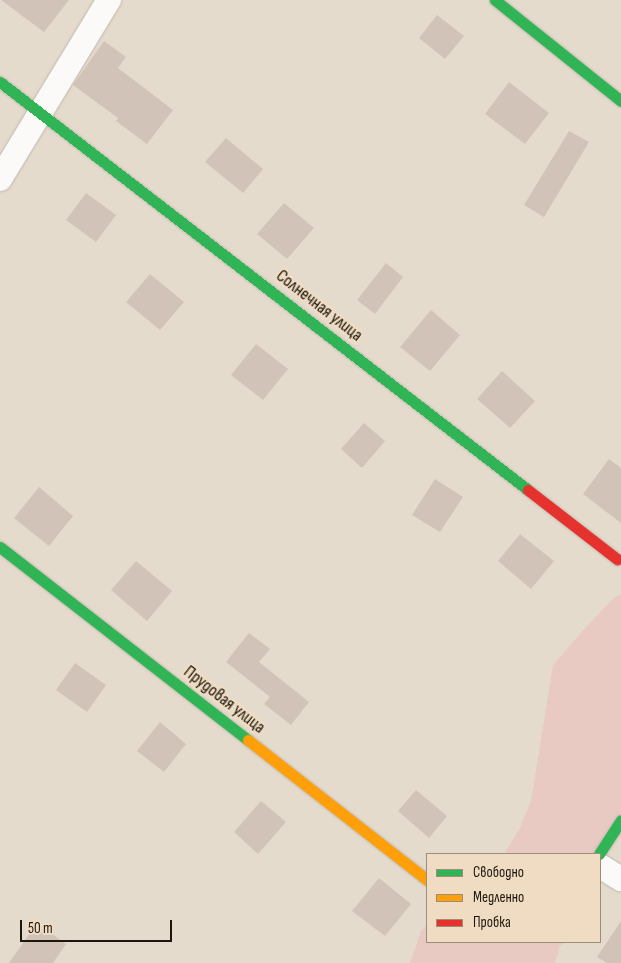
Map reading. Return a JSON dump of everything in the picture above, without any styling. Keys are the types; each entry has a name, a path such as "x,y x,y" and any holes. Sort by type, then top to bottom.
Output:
{"street":[{"path":"0,179 110,0"},
{"path":"495,0 621,101"},
{"name":"Солнечная улица","path":"0,82 617,558"},
{"name":"Прудовая улица","path":"0,547 426,879"},
{"path":"600,853 621,820"},
{"path":"601,867 621,879"}],"shaded area":[{"path":"621,594 621,835 608,851 601,879 601,853 505,853 519,830 531,801 553,665 616,596"},
{"path":"426,926 426,943 564,943 560,946 555,963 410,963 421,931"}],"building":[{"path":"1,0 69,0 44,32"},
{"path":"437,15 464,36 445,59 419,38"},
{"path":"104,41 126,57 118,68 173,110 147,144 116,121 118,118 73,85"},
{"path":"509,82 549,113 525,144 485,114"},
{"path":"569,131 589,142 544,217 524,205"},
{"path":"226,138 263,169 243,193 205,162"},
{"path":"86,193 116,215 96,242 66,220"},
{"path":"284,203 314,228 287,259 257,234"},
{"path":"386,263 403,277 375,314 357,300"},
{"path":"150,274 184,302 160,330 126,302"},
{"path":"431,310 460,335 430,371 400,347"},
{"path":"256,344 288,369 263,400 231,375"},
{"path":"502,371 535,401 510,428 477,399"},
{"path":"364,423 385,441 362,468 341,449"},
{"path":"609,459 621,468 621,523 583,494"},
{"path":"435,479 463,497 440,532 412,515"},
{"path":"39,487 73,516 49,546 14,518"},
{"path":"520,534 554,561 531,589 498,561"},
{"path":"136,561 172,591 147,621 111,590"},
{"path":"249,633 270,649 259,662 309,702 291,725 264,704 270,697 226,662"},
{"path":"75,663 106,685 87,712 56,690"},
{"path":"160,722 186,744 164,772 137,751"},
{"path":"416,790 447,816 429,838 398,811"},
{"path":"261,801 286,822 258,854 234,832"},
{"path":"379,878 411,904 385,936 352,911"},
{"path":"621,921 621,963 607,963 597,957"},
{"path":"37,923 66,944 53,963 9,963"}],"traffic: fast":[{"path":"495,0 621,101"},
{"path":"0,82 528,490"},
{"path":"0,547 248,740"},
{"path":"600,853 621,820"}],"traffic: slow":[{"path":"248,740 426,879"}],"traffic: jam":[{"path":"528,490 617,559"}]}
